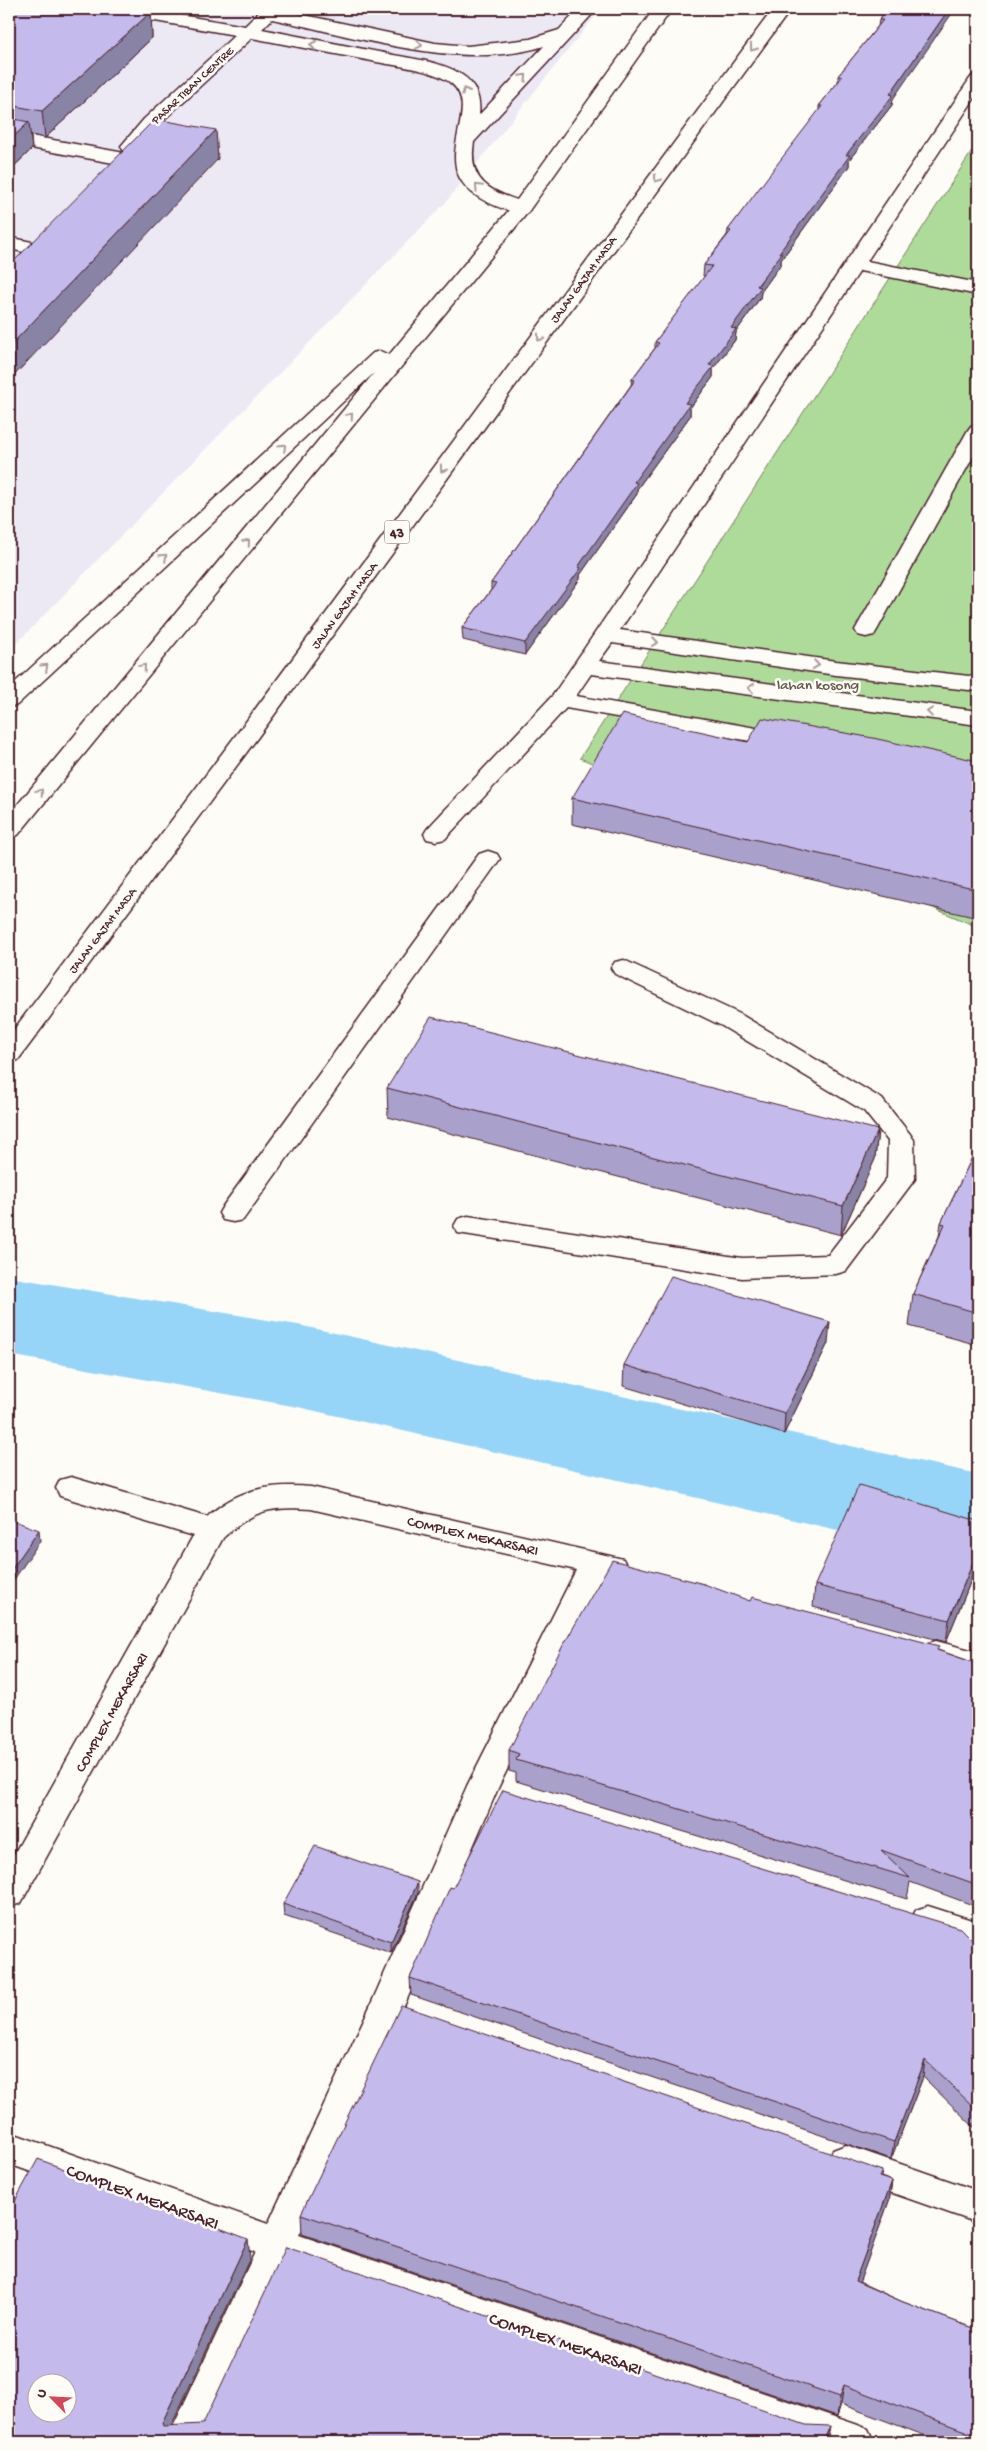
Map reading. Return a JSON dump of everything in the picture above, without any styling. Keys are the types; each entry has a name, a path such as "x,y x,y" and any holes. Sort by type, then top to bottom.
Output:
{"main road":[{"name":"PASAR TIBAN CENTRE","path":"115,9 250,32 422,66 446,74 458,80 468,90 471,104 463,159 470,177 480,192 521,208"},
{"name":"PASAR TIBAN CENTRE","path":"467,138 588,9"},
{"path":"9,830 521,208 663,9"},
{"name":"JALAN GAJAH MADA","path":"9,1054 250,732 782,9"},
{"name":"PASAR TIBAN CENTRE","path":"105,172 150,123 250,32 270,11 426,46 468,51 532,44 564,34"},
{"path":"436,834 560,700 606,635 978,80"},
{"path":"9,138 119,158"},
{"path":"18,250 42,233"},
{"path":"855,264 978,289"},
{"path":"9,700 458,285"},
{"path":"866,630 976,439"},
{"path":"606,635 836,668 978,684"},
{"path":"584,666 978,718"},
{"path":"560,700 813,745"},
{"path":"233,1213 488,859"},
{"path":"468,1226 742,1268 836,1264 901,1179 901,1140 873,1105 731,1020 624,968"},
{"path":"71,1488 212,1530"},
{"name":"COMPLEX MEKARSARI","path":"9,1893 212,1530 230,1512 258,1498 291,1496 311,1498 634,1573"},
{"path":"185,2442 277,2244 402,2009 595,1563"},
{"path":"911,1646 978,1664"},
{"path":"902,1913 978,1936"},
{"name":"COMPLEX MEKARSARI","path":"9,2148 277,2244 855,2442"},
{"path":"819,2152 978,2207"}],"shaded area":[{"path":"9,9 601,9 445,203 9,651"}],"green space":[{"name":"lahan kosong","path":"978,142 978,927 580,758"}],"building":[{"path":"9,9 130,9 151,12 42,111 9,105"},
{"path":"887,9 949,9 890,94 893,95 846,155 850,155 757,286 761,287 731,328 736,329 709,365 714,366 685,403 690,404 634,482 637,483 578,567 581,568 525,643 462,628 496,584 491,583 635,380 632,379 659,343 655,342 712,266 704,265 731,231 728,230 822,106 819,106 842,77 838,76 883,20 879,20"},
{"path":"9,118 29,122 9,141"},
{"path":"155,119 216,130 9,347 9,266"},
{"path":"622,714 748,742 762,718 873,738 978,761 978,890 572,798"},
{"path":"431,1017 878,1130 843,1206 387,1088"},
{"path":"978,1145 978,1313 913,1294 945,1224 941,1223"},
{"path":"671,1276 830,1322 785,1413 624,1365"},
{"path":"859,1485 978,1521 978,1550 949,1620 815,1585"},
{"path":"9,1519 39,1530 9,1573"},
{"path":"612,1560 704,1584 750,1601 752,1597 939,1646 937,1650 978,1664 978,1885 881,1850 910,1878 516,1760 519,1754 509,1750 560,1651"},
{"path":"503,1790 960,1928 978,1946 978,2111 925,2060 894,2142 410,1978 450,1887 453,1888"},
{"path":"315,1846 418,1882 391,1942 283,1904"},
{"path":"401,2005 882,2171 879,2177 892,2181 855,2281 903,2302 978,2330 978,2436 844,2385 840,2397 301,2214"},
{"path":"38,2159 248,2239 162,2423 163,2426 203,2424 286,2247 806,2425 830,2426 823,2442 9,2442 9,2212"}],"waterway":[{"path":"9,1316 298,1366 978,1518"}]}
